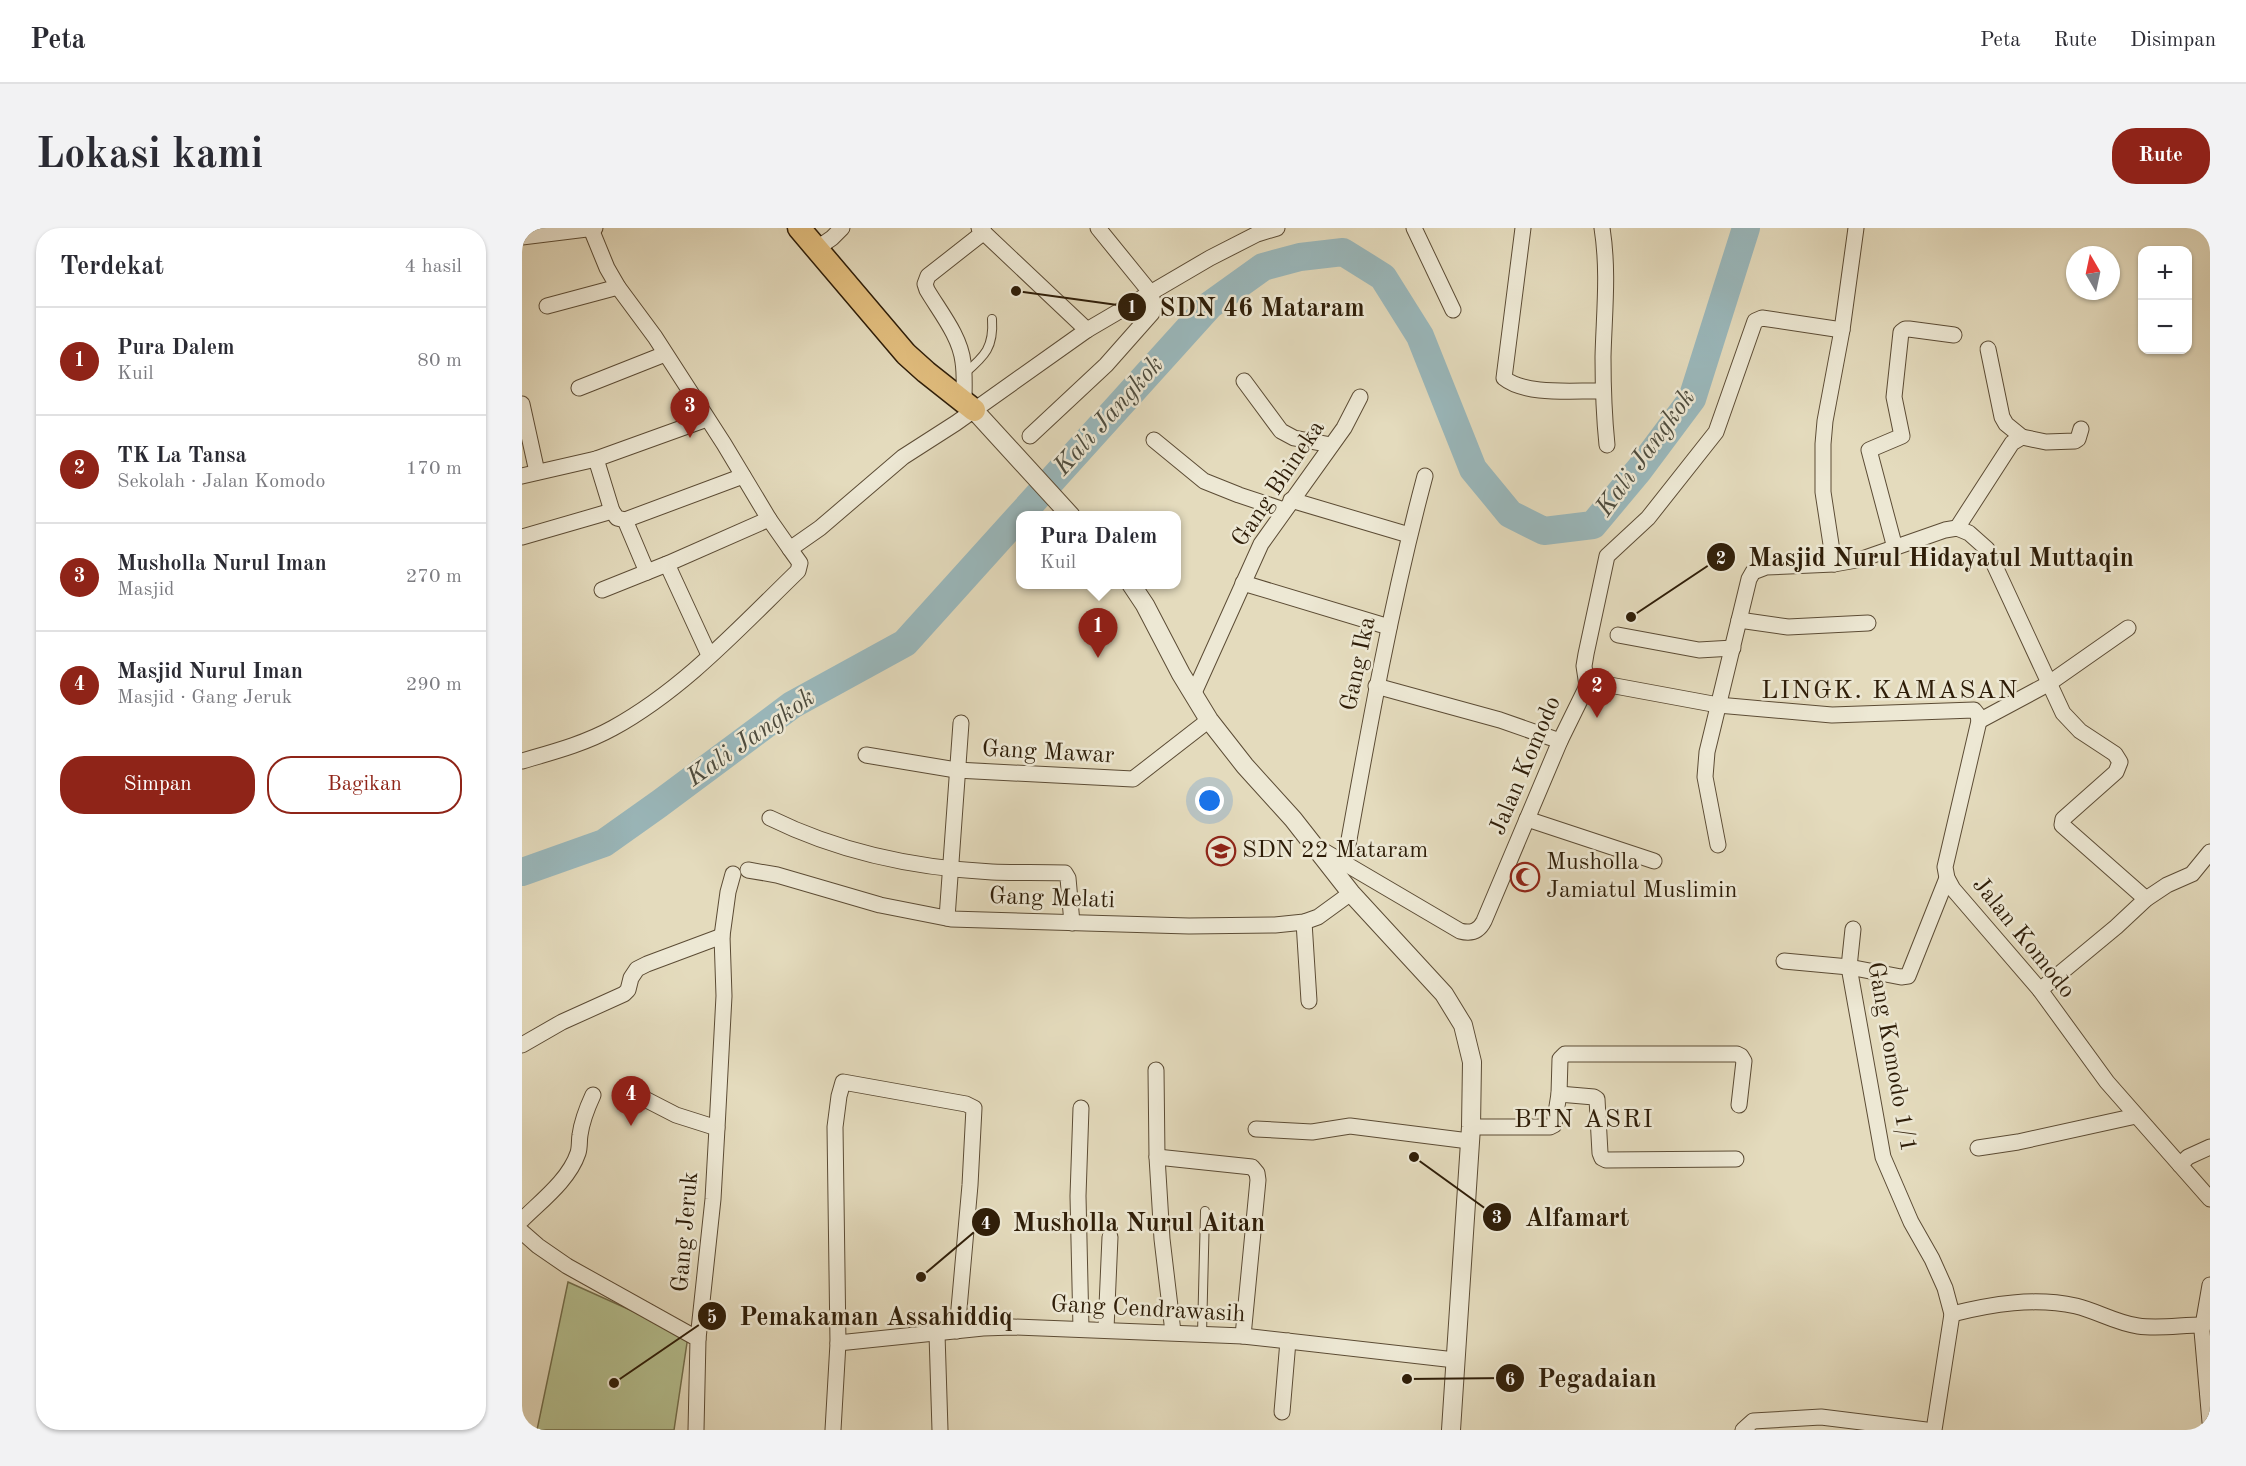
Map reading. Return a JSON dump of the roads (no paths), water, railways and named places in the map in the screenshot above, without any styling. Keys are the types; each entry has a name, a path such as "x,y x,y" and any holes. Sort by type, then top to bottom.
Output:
{"main road":[{"path":"799,228 906,354 969,405"}],"street":[{"path":"522,237 593,228 607,268 618,287 665,354 800,563 798,571 673,688 610,729 577,744 522,761"},
{"path":"816,249 842,228"},
{"path":"1030,436 1106,365 1152,313 1154,305 1150,292 1098,228"},
{"path":"790,549 820,528 903,457 969,405 1150,292 1246,239 1277,228"},
{"path":"1414,228 1453,310"},
{"path":"1524,228 1504,378 1510,382 1543,390 1603,391"},
{"path":"1602,228 1607,296 1603,391 1607,445"},
{"path":"1834,564 1823,492 1825,421 1842,330 1856,228"},
{"path":"1066,511 969,405 963,362 958,346 925,284 928,276 982,230 1087,330"},
{"path":"547,306 618,287"},
{"path":"1587,686 1584,666 1607,556 1648,518 1716,432 1755,321 1762,318 1842,330"},
{"path":"1895,548 1869,450 1902,436 1893,397 1901,332 1909,329 1954,334"},
{"path":"1988,349 2002,417 2006,424 2022,437 2046,442 2075,441 2081,429"},
{"path":"579,388 665,354"},
{"path":"1244,381 1281,431 1294,438 1331,445"},
{"name":"Gang Bhineka","path":"1193,695 1261,544 1344,428 1360,397"},
{"path":"522,405 537,472"},
{"path":"522,476 596,459 707,418"},
{"path":"1957,528 2009,446 2022,437"},
{"path":"1154,440 1204,481 1239,495 1409,535"},
{"path":"596,459 618,515 647,572"},
{"path":"522,537 618,515 743,476"},
{"name":"Gang Ika","path":"1345,862 1376,686 1409,535 1425,476"},
{"path":"602,590 770,519"},
{"path":"1718,844 1705,777 1710,732 1749,579 1754,572 1766,567 1834,564 1862,559 1945,530 1957,528 1976,537 1991,556 2063,713 2080,731 2115,754 2120,762 2116,772 2063,819 2062,825 2146,899"},
{"path":"667,564 709,655"},
{"path":"1243,583 1389,627"},
{"path":"1134,589 1209,720 1245,766 1315,846 1351,893 1444,994 1458,1014 1467,1037 1472,1062 1470,1134 1451,1430"},
{"path":"1739,620 1788,627 1868,623"},
{"path":"1979,721 2049,684 2128,628"},
{"path":"1618,635 1699,650 1733,648"},
{"name":"Jalan Komodo","path":"1315,846 1460,931 1472,932 1484,921 1560,741 1587,686 1599,683 1718,705 1832,715 1969,710 1977,714 1979,721 1946,867 1947,878 1953,889 2040,990 2107,1082 2210,1199"},
{"path":"1376,686 1500,720 1560,741"},
{"name":"Gang Mawar","path":"866,755 956,770 1133,779 1209,720"},
{"path":"947,918 961,723"},
{"path":"770,818 833,845 878,857 951,868 1065,873 1068,878 1072,923"},
{"path":"1527,819 1654,861"},
{"path":"2040,990 2146,899 2167,885 2192,874 2210,852"},
{"name":"Gang Melati","path":"741,872 777,875 880,905 947,918 1072,923 1189,926 1275,925 1304,922 1318,917 1351,893"},
{"name":"Gang Jeruk","path":"696,1430 698,1339 712,1199 724,996 722,936 728,892 741,872"},
{"path":"1784,961 1849,967 1901,977 1908,976 1947,878"},
{"path":"1304,922 1309,1001"},
{"name":"Gang Komodo 1/1","path":"1853,929 1849,967 1883,1157 1911,1222 1945,1288 1952,1314 1934,1430"},
{"path":"522,1045 624,994 628,990 633,973 647,964 722,936"},
{"path":"1256,1129 1312,1132 1350,1126 1470,1134 1550,1127 1556,1122 1560,1059 1565,1054 1737,1054 1744,1061 1739,1106"},
{"path":"1156,1070 1157,1157 1162,1239 1173,1332"},
{"path":"833,1430 837,1343 835,1127 840,1088 844,1081 966,1104 974,1108 957,1331"},
{"path":"1559,1094 1597,1099 1600,1153 1606,1160 1736,1159"},
{"path":"522,1220 559,1183 578,1153 585,1111 593,1095"},
{"path":"641,1097 676,1114 717,1128"},
{"path":"1081,1107 1078,1196 1081,1329"},
{"path":"1978,1148 2047,1136 2136,1116"},
{"path":"2180,1165 2188,1157 2210,1147"},
{"path":"1157,1157 1252,1167 1257,1173 1243,1336"},
{"path":"522,1232 567,1266 698,1339"},
{"path":"1106,1329 1110,1237"},
{"path":"2210,1285 2203,1325 2210,1422"},
{"path":"1952,1314 1982,1307 2044,1302 2078,1307 2141,1326 2203,1325"},
{"name":"Gang Cendrawasih","path":"837,1343 1013,1327 1106,1329 1243,1336 1455,1360"},
{"path":"937,1334 940,1430"},
{"path":"1282,1412 1288,1341"},
{"path":"1743,1430 1753,1421 1812,1418 1926,1430"}],"lane":[{"path":"963,374 980,361 988,350 993,336 992,319"},
{"path":"1202,1334 1205,1211"}],"waterway":[{"name":"Kali Jangkok","path":"1024,511 1210,305 1263,267 1300,257 1343,252 1383,277 1420,336 1473,469 1510,514 1544,531 1593,525 1639,470 1692,399 1746,228"},
{"name":"Kali Jangkok","path":"522,872 604,843 792,705 905,643 1016,520"}],"place":[{"name":"SDN 46 Mataram","path":"1016,291"},
{"name":"Musholla Nurul Iman","path":"690,438"},
{"name":"Masjid Nurul Hidayatul Muttaqin","path":"1631,617"},
{"name":"Pura Dalem","path":"1098,658"},
{"name":"TK La Tansa","path":"1597,718"},
{"name":"SDN 22 Mataram","path":"1221,851"},
{"name":"Musholla Jamiatul Muslimin","path":"1525,877"},
{"name":"Masjid Nurul Iman","path":"631,1126"},
{"name":"Alfamart","path":"1414,1157"},
{"name":"Musholla Nurul Aitan","path":"921,1277"},
{"name":"Pegadaian","path":"1407,1379"},
{"name":"Pemakaman Assahiddiq","path":"614,1383"}],"district":[{"name":"LINGK. KAMASAN","path":"1890,691"},
{"name":"BTN ASRI","path":"1584,1120"}]}
